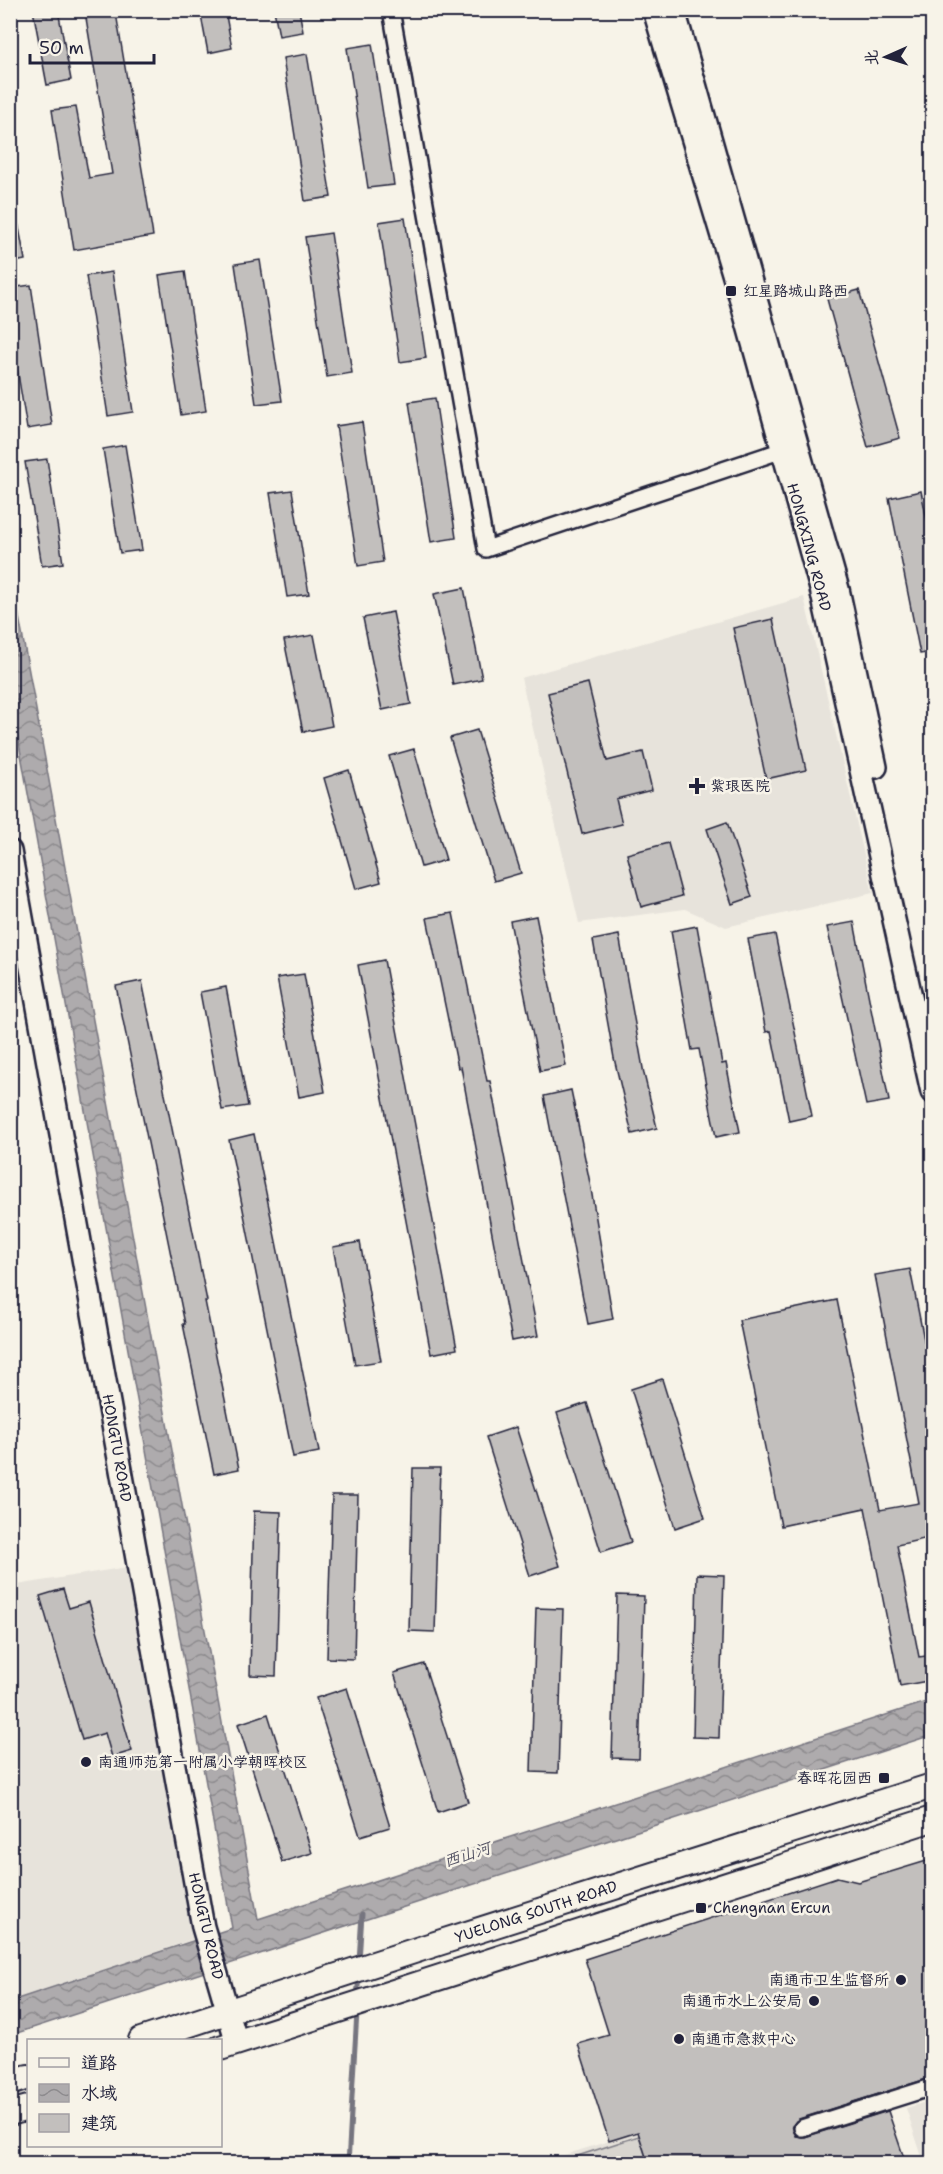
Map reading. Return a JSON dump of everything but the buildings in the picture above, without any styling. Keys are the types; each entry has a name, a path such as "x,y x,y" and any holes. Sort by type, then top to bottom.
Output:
{"main road":[{"name":"HONGXING ROAD","path":"654,10 739,293 821,589 933,1092"},
{"name":"HONGXING ROAD","path":"674,10 838,589 933,1035"},
{"name":"HONGTU ROAD","path":"10,851 203,1927 227,2013 229,2045"},
{"name":"YUELONG SOUTH ROAD","path":"144,2039 933,1786"},
{"path":"229,2045 933,1819"},
{"path":"10,2083 27,2077"},
{"path":"10,2114 27,2108"}],"street":[{"path":"391,10 486,549 783,450"},
{"path":"802,2128 933,2086"}],"shaded area":[{"name":"紫琅医院","path":"804,597 873,893 726,927 685,909 579,923 521,678"},
{"name":"南通师范第一附属小学朝晖校区","path":"127,1567 194,1939 11,2001 11,1586"},
{"path":"932,2100 932,2163 924,2163 906,2108"},
{"path":"638,2132 648,2163 536,2164"},
{"path":"639,2136 648,2163 553,2164"}],"water":[{"name":"西山河","path":"10,568 258,1919 932,1700 932,1735 11,2035 11,2001 232,1928 11,699"}],"waterway":[{"path":"359,1961 362,1914"},
{"path":"357,1997 359,1976"},
{"path":"348,2164 357,2012"}],"place":[{"name":"红星路城山路西","path":"731,291"},
{"name":"紫琅医院","path":"697,786"},
{"name":"南通师范第一附属小学朝晖校区","path":"86,1762"},
{"name":"春晖花园西","path":"884,1778"},
{"name":"Chengnan Ercun","path":"701,1908"},
{"name":"南通市卫生监督所","path":"901,1980"},
{"name":"南通市水上公安局","path":"814,2001"},
{"name":"南通市急救中心","path":"679,2039"}]}
